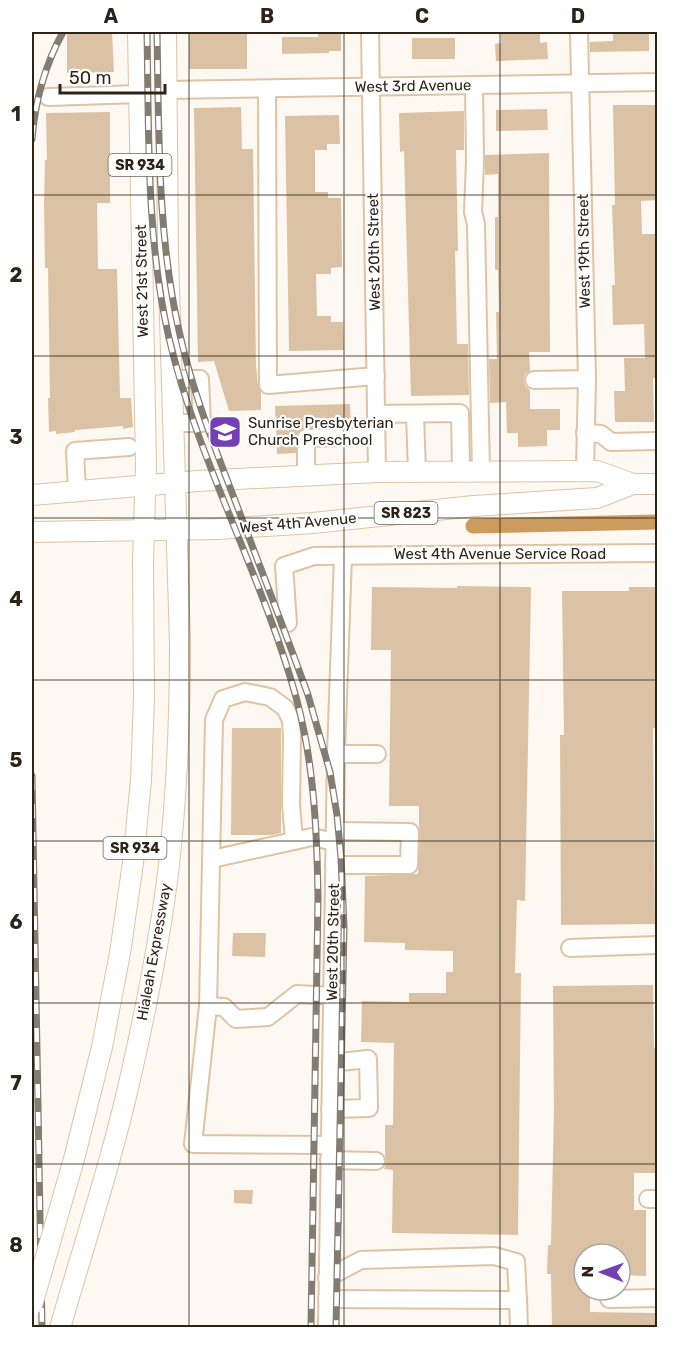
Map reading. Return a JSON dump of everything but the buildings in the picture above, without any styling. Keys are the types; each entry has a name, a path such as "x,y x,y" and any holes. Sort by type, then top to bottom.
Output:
{"main road":[{"name":"West 21st Street","path":"138,32 146,485 144,531"},
{"name":"West 21st Street","path":"166,32 171,379 177,530"},
{"name":"West 4th Avenue","path":"32,495 174,483 377,472 585,470 597,471 633,484 657,484"},
{"name":"West 4th Avenue","path":"32,532 177,530 313,523 474,506 597,498 633,484"},
{"name":"Hialeah Expressway","path":"60,1328 110,1158 133,1068 158,942 169,865 180,696 177,530"},
{"name":"SR 934","path":"32,1305 74,1159 102,1047 134,863 141,780 144,696 144,531"}],"street":[{"name":"West 20th Street","path":"370,32 377,472"},
{"name":"West 19th Street","path":"579,32 587,379 585,470"},
{"name":"West 3rd Avenue","path":"168,90 657,82"},
{"path":"474,85 473,212 476,224 479,318 481,472"},
{"path":"267,88 268,386 376,376"},
{"path":"48,97 140,94"},
{"path":"171,379 200,379 202,423 172,423"},
{"path":"534,381 587,379"},
{"path":"376,414 460,414 460,472"},
{"path":"415,414 417,472"},
{"path":"585,434 601,434 610,442 657,441"},
{"path":"306,475 306,438 376,436"},
{"path":"77,491 75,451 129,447"},
{"name":"West 4th Avenue Service Road","path":"288,622 284,566 314,556 657,553"},
{"name":"West 20th Street","path":"327,1328 336,754 343,556"},
{"path":"294,841 291,804 291,720 285,708 270,697 245,692 223,699 214,720 208,1006 193,1144 330,1153 376,1161"},
{"path":"336,754 378,754"},
{"path":"212,859 312,837 410,832 409,865 334,865"},
{"path":"570,948 657,945"},
{"path":"208,1006 224,1007 236,1019 268,1017 297,994 332,996"},
{"path":"330,1109 369,1108 368,1059 331,1063"},
{"path":"327,1278 362,1260 494,1256 516,1262 519,1328"},
{"path":"632,1299 657,1298"},
{"path":"327,1299 518,1300"}],"waterway":[{"path":"473,526 658,522"}],"railway":[{"path":"32,139 42,84 63,32"},
{"path":"147,32 152,224 169,338 196,429 282,651 302,722 311,772 318,898 311,1328"},
{"path":"157,32 163,222 172,298 180,335 205,420 308,695 330,772 337,815 344,927 336,1328"},
{"path":"32,776 42,1328"}],"place":[{"name":"Sunrise Presbyterian Church Preschool","path":"225,432"}]}
